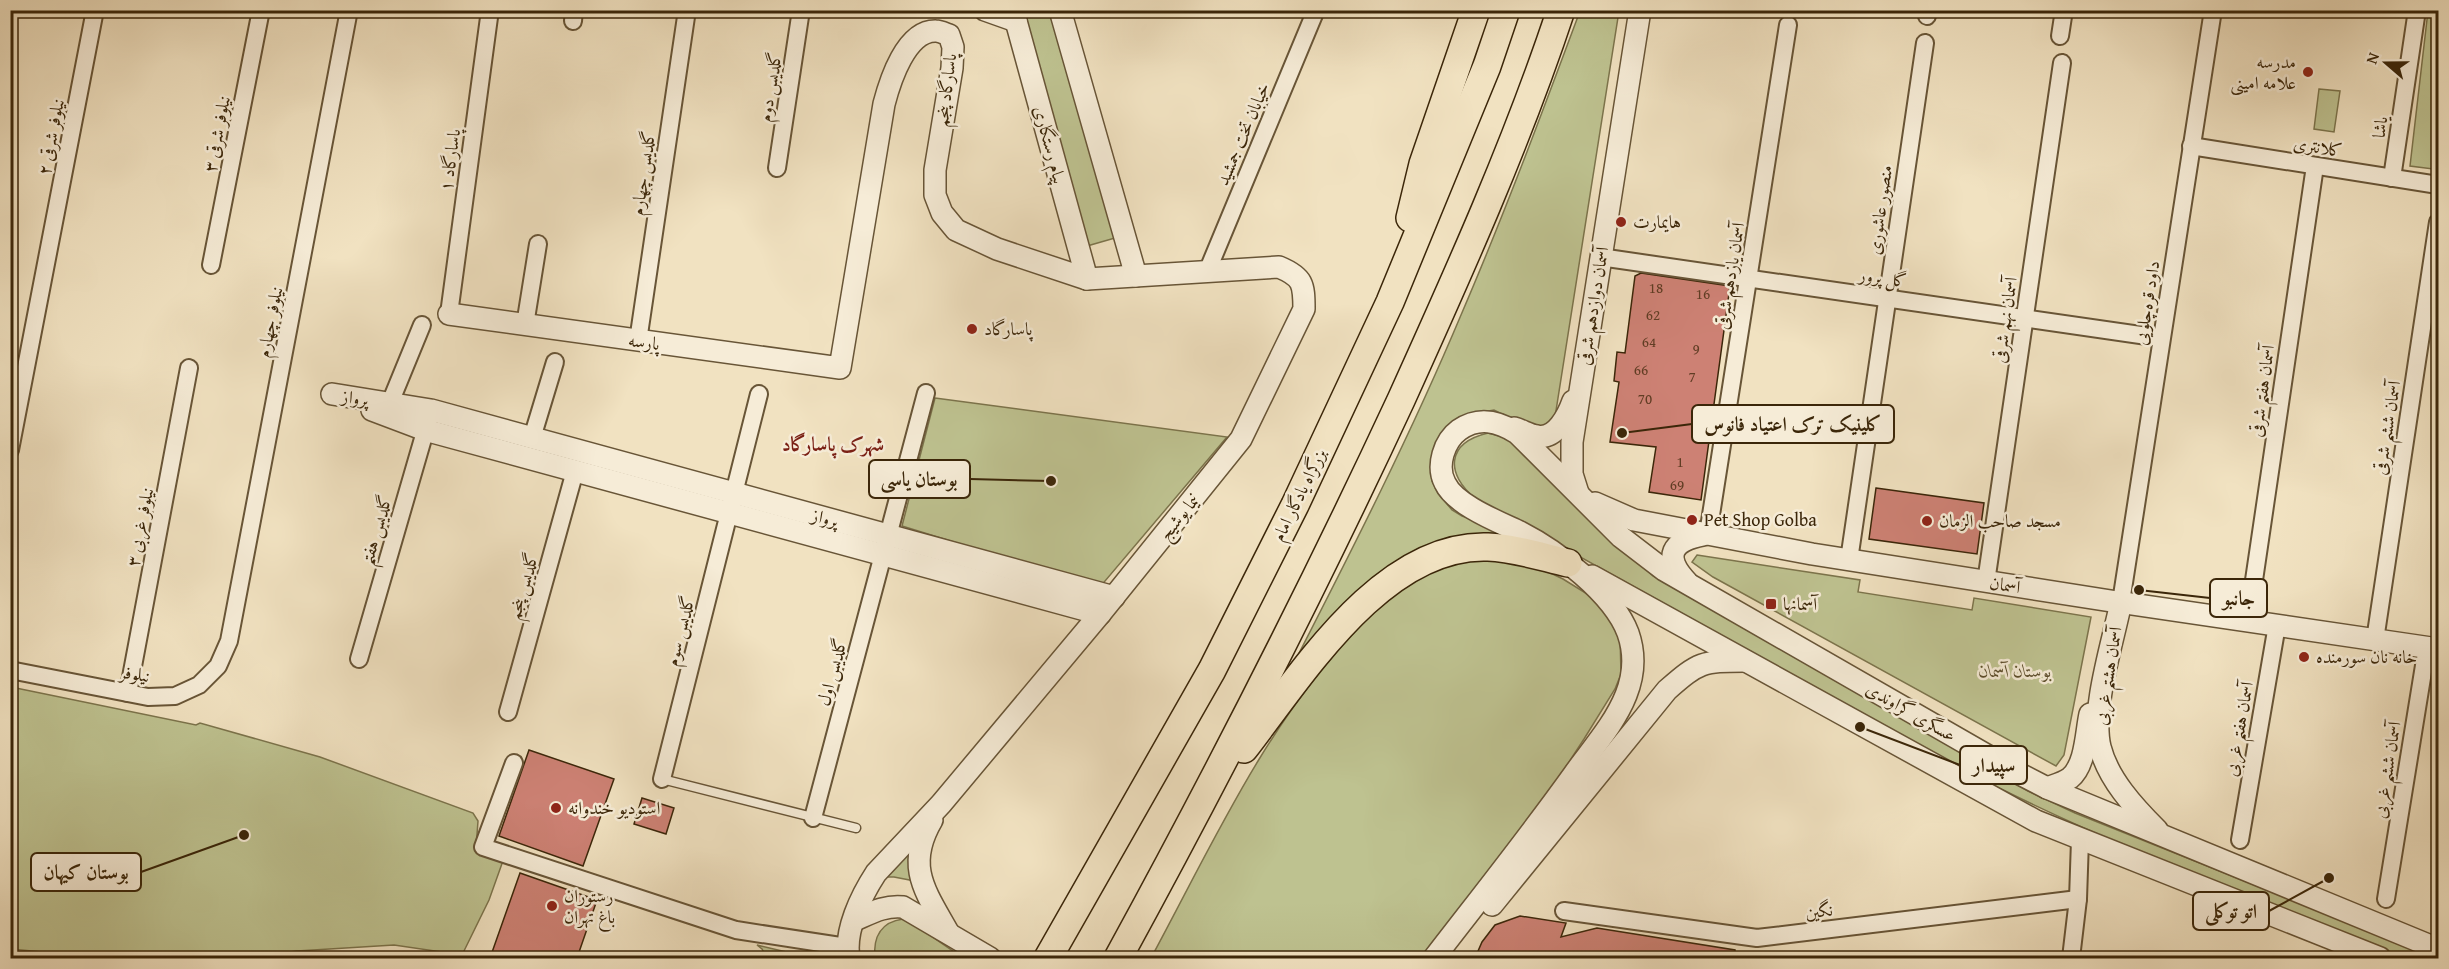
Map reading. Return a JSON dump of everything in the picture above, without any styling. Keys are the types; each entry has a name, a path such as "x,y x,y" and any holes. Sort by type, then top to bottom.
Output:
{"highway":[{"path":"1390,302 1423,164 1476,10"},
{"name":"بزرگراه یادگار امام","path":"1052,952 1212,670 1294,505 1390,302 1487,66 1506,10"},
{"path":"1118,958 1206,797 1343,525 1439,318 1536,85 1561,10"},
{"path":"1206,797 1317,656 1372,596 1396,576 1441,555 1464,549 1488,547 1568,563"}],"street":[{"name":"نیلوفر شرقی ۲","path":"10,450 95,10"},
{"name":"نیلوفر شرقی ۳","path":"211,265 261,10"},
{"name":"نیلوفر چهارم","path":"229,641 349,10"},
{"name":"پاسارگاد ۱","path":"449,314 490,10"},
{"name":"گلدیس چهارم","path":"638,341 687,10"},
{"name":"گلدیس دوم","path":"777,168 801,10"},
{"path":"985,10 1014,16"},
{"path":"1060,10 1136,276"},
{"name":"خیابان تخت جمشید","path":"1207,272 1316,10"},
{"name":"آسمان دوازدهم شرقی","path":"1578,494 1572,474 1571,458 1600,257 1640,10"},
{"path":"2060,36 2064,10"},
{"name":"داود قره‌چلویی","path":"2116,602 2213,10"},
{"name":"یاشا","path":"2392,178 2417,10"},
{"name":"پیام رستگاری","path":"1014,16 1087,279"},
{"name":"آسمان یازدهم شرقی","path":"1708,534 1788,25"},
{"name":"پاسارگاد پنجم","path":"840,368 884,104 892,75 904,52 922,35 936,30 949,36 953,47 952,68 935,170 935,195 942,213 956,230 997,249 1087,279"},
{"name":"منصور عاشوری","path":"1850,560 1924,43"},
{"name":"آسمان نهم شرقی","path":"1986,582 2062,63"},
{"name":"کلانتری","path":"2191,146 2439,185"},
{"name":"آسمان هفتم شرقی","path":"2248,621 2315,166"},
{"name":"آسمان ششم شرقی","path":"2375,640 2439,222"},
{"path":"525,325 538,244"},
{"name":"گل پرور","path":"1600,257 2161,338"},
{"name":"نیما یوشیج","path":"941,804 1114,597 1241,439 1304,309 1304,288 1296,274 1280,267 1087,279"},
{"name":"پارسه","path":"449,314 840,368"},
{"path":"390,403 422,325"},
{"path":"532,438 555,362"},
{"name":"نیلوفر غربی ۳","path":"128,693 189,368"},
{"path":"1434,958 1556,799 1621,706 1631,681 1633,660 1628,634 1618,615 1568,563 1523,534 1479,512 1457,496 1445,484 1441,466 1444,449 1454,434 1468,424 1486,420 1536,436 1552,434 1563,422 1582,375"},
{"path":"886,545 926,393"},
{"name":"پرواز","path":"733,503 575,471 428,420 332,394 390,403 428,420 532,438 733,503 886,545 1114,597"},
{"path":"733,503 759,394"},
{"name":"گلدیس هفتم","path":"359,659 428,420"},
{"name":"عسگری گراوندی","path":"1503,424 1517,433 1630,544 1691,586 2016,772 2163,837 2439,949"},
{"name":"گلدیس پنجم","path":"508,712 575,471"},
{"name":"آسمان","path":"1578,494 1635,520 1850,560 2116,602 2433,648"},
{"name":"گلدیس سوم","path":"662,779 733,503"},
{"path":"1691,586 1678,572 1673,558 1674,551 1678,543 1686,538 1708,534"},
{"name":"پرواز","path":"886,545 1100,614"},
{"name":"گلدیس اول","path":"813,818 886,545"},
{"name":"عسگری گراوندی","path":"1568,563 2036,821 2380,958"},
{"name":"آسمان هشتم غربی","path":"2048,788 2071,777 2082,755 2116,602"},
{"name":"آسمان هشتم غربی","path":"2116,602 2098,714 2100,748 2124,793 2163,837"},
{"name":"آسمان هفتم غربی","path":"2240,840 2277,626"},
{"name":"نیلوفر","path":"10,670 148,697 175,696 199,685 218,666 229,641"},
{"name":"آسمان ششم غربی","path":"2386,898 2433,648"},
{"path":"1447,958 1667,690 1691,669 1703,663 1746,660"},
{"path":"514,764 483,847 736,930 848,953 855,920 868,885 876,873 941,804"},
{"path":"941,804 928,826 922,843 918,861 919,875 922,886 951,935"},
{"path":"2071,958 2078,899 2080,840"},
{"name":"نگین","path":"1564,911 1757,938 2078,899"},
{"path":"855,920 880,909 903,907 990,958"}],"lane":[{"path":"662,779 856,828"}],"green space":[{"path":"1021,11 1051,11 1115,238 1087,246"},
{"path":"1580,11 1619,11 1555,417 1548,425 1533,429 1494,410 1466,415 1433,451 1431,466 1432,481 1438,493 1452,510 1462,516 1497,528 1538,552 1463,541 1294,663 1381,490 1442,359 1508,202"},
{"path":"2428,11 2438,11 2438,122 2433,169 2410,166"},
{"path":"2319,89 2340,91 2334,132 2314,129"},
{"path":"935,398 1227,437 1100,587 902,526"},
{"path":"1488,433 1503,437 1516,445 1653,576 2028,791 2075,813 2437,958 2404,958 2235,891 2067,820 1958,767 1476,499 1459,480 1455,470 1455,460 1464,444"},
{"path":"1466,555 1540,568 1597,600 1620,636 1621,674 1615,689 1548,794 1424,958 1151,958 1241,790 1292,709 1321,671 1367,619 1401,588 1425,572"},
{"name":"بوستان آسمان","path":"1697,555 1860,580 1858,592 1972,610 1974,598 2091,617 2064,755 2056,766 1713,577 1692,562"},
{"path":"11,687 196,725 200,723 320,757 473,813 478,821 476,848 504,858 489,900 462,955 394,945 297,951 242,958 104,958 11,949"},
{"path":"914,841 915,881 885,877"},
{"path":"903,919 963,958 875,958 875,943 880,932 889,923"},
{"path":"757,945 812,958 767,958"}],"building":[{"path":"1641,273 1730,286 1701,500 1649,492 1656,447 1610,442 1619,382 1614,381 1617,352 1625,353 1635,276"},
{"name":"مسجد صاحب الزمان","path":"1876,488 1984,503 1977,554 1869,539"},
{"name":"استودیو خندوانه","path":"529,750 614,779 583,866 499,836"},
{"path":"642,798 674,808 666,834 634,824"},
{"path":"520,873 597,900 577,958 490,958"},
{"path":"1520,916 1566,923 1561,937 1597,928 1735,950 1735,958 1475,958 1482,942 1495,925"}],"place":[{"name":"مدرسه علامه امینی","path":"2308,72"},
{"name":"هایمارت","path":"1621,222"},
{"name":"پاسارگاد","path":"972,329"},
{"name":"کلینیک ترک اعتیاد فانوس","path":"1622,433"},
{"name":"بوستان یاسی","path":"1051,481"},
{"name":"Pet Shop Golba","path":"1692,520"},
{"name":"مسجد صاحب الزمان","path":"1927,521"},
{"name":"جانبو","path":"2139,590"},
{"name":"آسمانها","path":"1771,604"},
{"name":"خانه نان سورمنده","path":"2304,657"},
{"name":"سپیدار","path":"1860,727"},
{"name":"استودیو خندوانه","path":"556,808"},
{"name":"بوستان کیهان","path":"244,835"},
{"name":"اتو توکلی","path":"2329,878"},
{"name":"رستوران باغ تهران","path":"552,906"}],"district":[{"name":"شهرک پاسارگاد","path":"833,444"}]}
